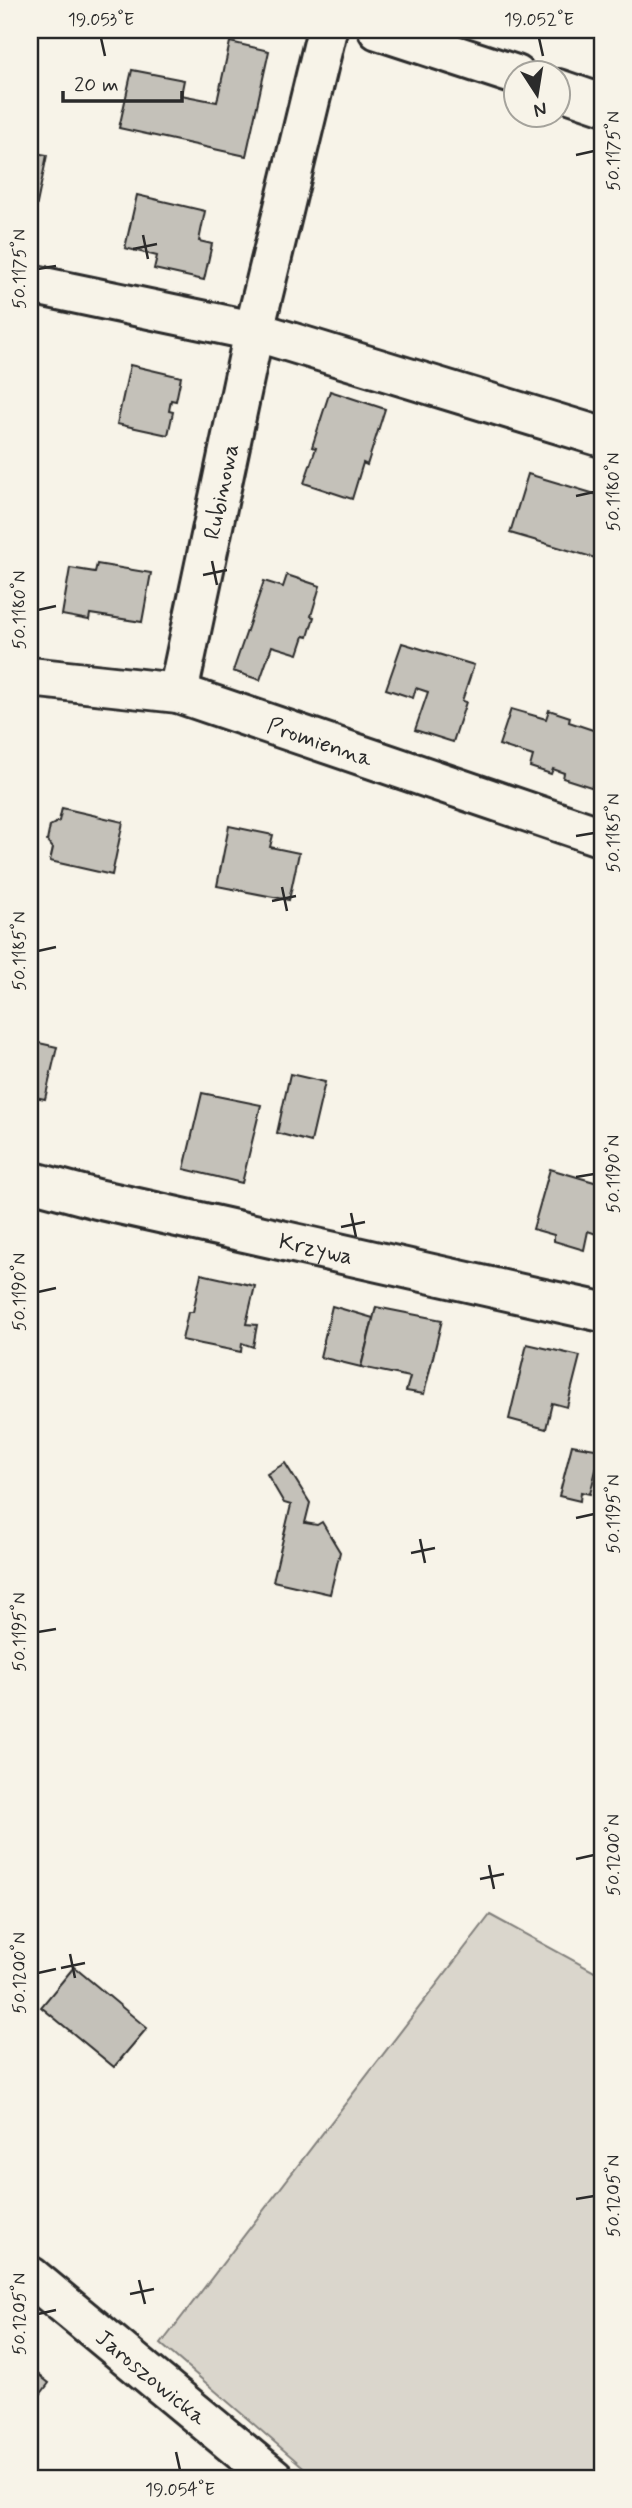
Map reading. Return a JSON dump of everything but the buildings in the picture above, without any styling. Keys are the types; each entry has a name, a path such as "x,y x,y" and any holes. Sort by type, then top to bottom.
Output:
{"street":[{"name":"Rubinowa","path":"178,694 254,331 327,30"},
{"path":"378,30 503,71"},
{"path":"572,94 602,104"},
{"path":"30,284 254,331 602,437"},
{"name":"Promienna","path":"30,677 178,694 602,837"},
{"name":"Krzywa","path":"30,1181 97,1199 602,1312"},
{"name":"Jaroszowicka","path":"30,2276 274,2478"}],"shaded area":[{"path":"490,1915 602,1976 602,2478 316,2478 161,2344"}]}
